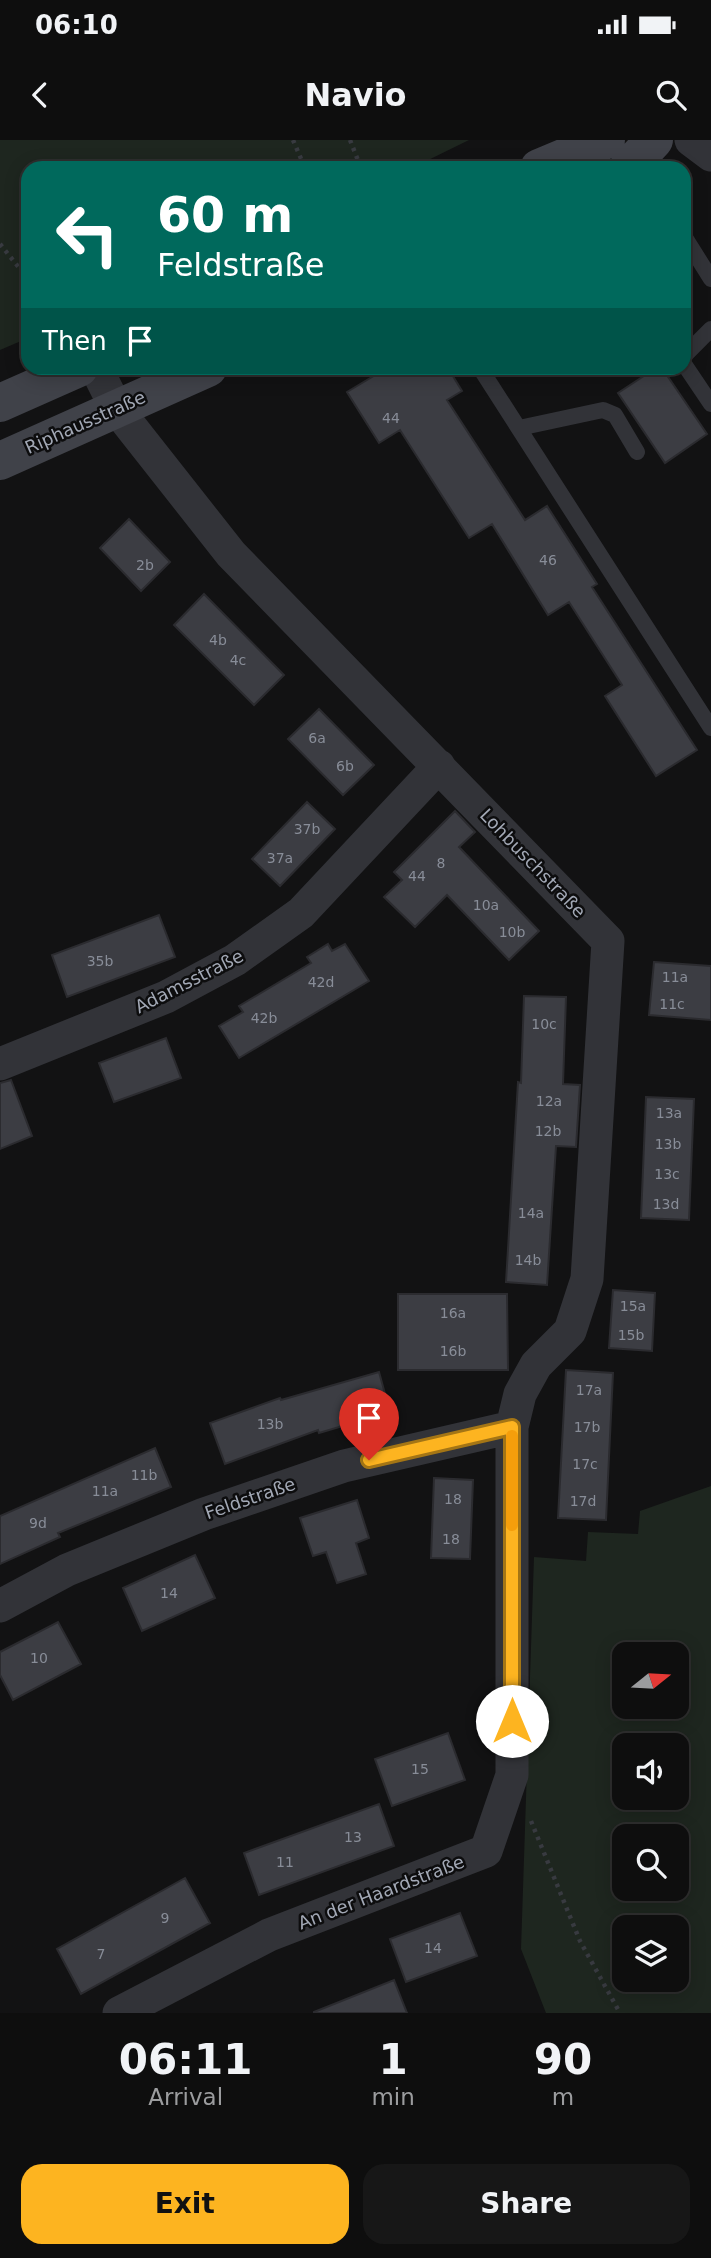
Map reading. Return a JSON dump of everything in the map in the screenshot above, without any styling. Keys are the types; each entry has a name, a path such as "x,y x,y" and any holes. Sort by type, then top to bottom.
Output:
{"street":[{"path":"691,140 711,155"},
{"path":"590,161 633,155"},
{"path":"0,403 63,375"},
{"name":"Lohbuschstraße","path":"100,375 116,408 231,554 608,941 587,1279 570,1331 536,1365 520,1394 512,1427"},
{"name":"Riphausstraße","path":"0,461 192,375"},
{"name":"Adamsstraße","path":"0,1063 166,997 235,960 301,913 439,766"},
{"name":"Feldstraße","path":"0,1606 67,1570 204,1514 345,1466 512,1427"},
{"name":"An der Haardstraße","path":"118,2013 269,1935 486,1851 512,1775 512,1427"}],"lane":[{"path":"691,247 711,279"},
{"path":"691,349 711,328"},
{"path":"485,375 711,728"},
{"path":"691,375 711,404"},
{"path":"519,428 603,410 615,415 637,452"}],"path":[{"path":"293,140 302,161"},
{"path":"350,140 359,161"},
{"path":"0,244 21,270"},
{"path":"512,1775 580,1941 620,2013"}],"shaded area":[{"path":"0,140 469,140 426,161 21,161 21,341 0,350"},
{"path":"711,1486 711,2013 546,2013 521,1949 534,1557 586,1561 588,1532 638,1534 640,1511"}],"building":[{"path":"375,375 452,375 462,391 447,400 525,520 547,506 597,584 592,587 697,750 656,776 605,696 622,685 569,602 548,615 492,524 469,538 400,430 379,443 347,392"},
{"path":"645,375 667,375 707,434 665,463 618,393"},
{"path":"129,519 170,562 141,591 100,548"},
{"path":"204,594 284,675 254,705 174,625"},
{"path":"319,709 374,765 343,795 288,739"},
{"path":"307,802 335,829 280,886 252,859"},
{"path":"455,811 475,832 459,847 539,931 509,960 447,895 415,927 384,897 402,880 394,872"},
{"path":"159,915 175,957 67,997 52,955"},
{"path":"328,944 332,951 345,944 369,981 239,1058 219,1026 243,1012 239,1006 311,963 307,957"},
{"path":"654,962 711,966 711,1020 649,1015"},
{"path":"524,996 566,997 563,1084 580,1085 576,1147 556,1146 547,1285 506,1282 518,1082 521,1083"},
{"path":"166,1038 181,1078 114,1102 99,1063"},
{"path":"11,1080 32,1136 0,1149 0,1083"},
{"path":"646,1097 694,1099 689,1220 641,1218"},
{"path":"613,1290 655,1293 652,1351 609,1348"},
{"path":"398,1294 507,1294 508,1370 398,1370"},
{"path":"566,1370 613,1373 606,1520 558,1518"},
{"path":"379,1372 390,1412 319,1433 318,1430 225,1464 210,1423 280,1398 281,1400"},
{"path":"155,1448 171,1487 58,1533 60,1537 0,1564 0,1516"},
{"path":"434,1478 473,1480 470,1559 431,1558"},
{"path":"357,1500 369,1538 356,1543 366,1574 337,1583 326,1552 313,1556 300,1518"},
{"path":"195,1555 215,1598 142,1631 123,1588"},
{"path":"58,1622 81,1664 13,1700 0,1675 0,1652"},
{"path":"448,1733 465,1780 392,1806 375,1759"},
{"path":"379,1804 394,1846 259,1895 244,1853"},
{"path":"185,1878 210,1923 81,1994 57,1949"},
{"path":"460,1913 477,1956 406,1982 390,1939"},
{"path":"394,1980 407,2013 314,2013 314,2012"}],"slow traffic":[{"path":"512,1436 512,1525"}],"route":[{"path":"369,1460 512,1427 512,1721"}]}
